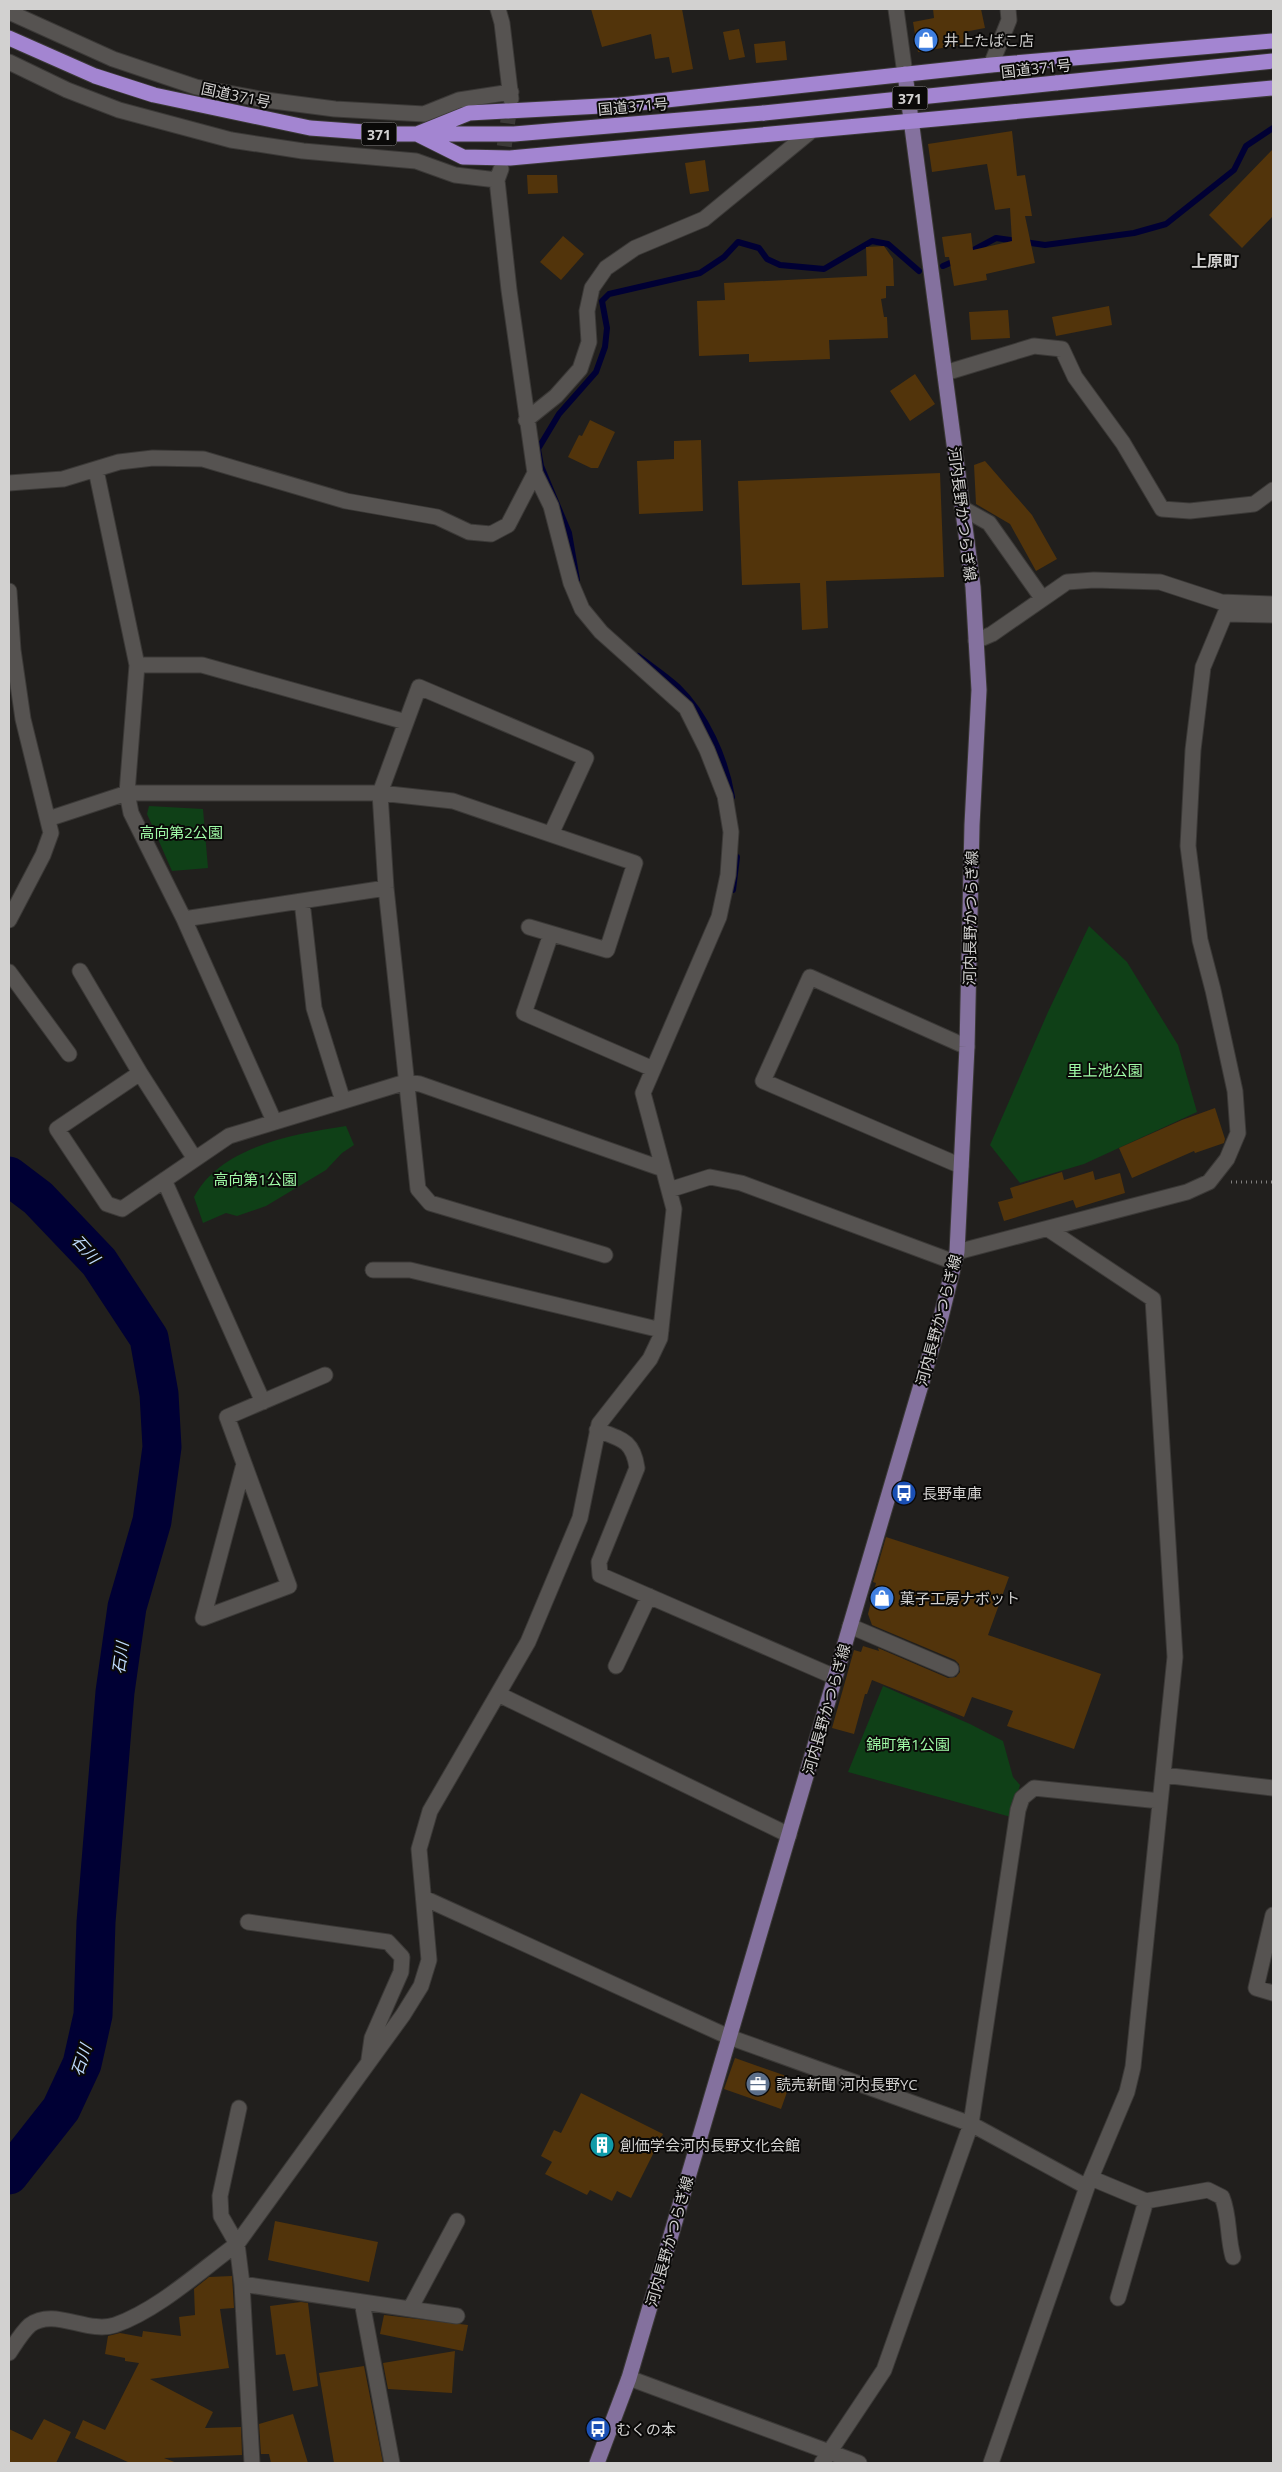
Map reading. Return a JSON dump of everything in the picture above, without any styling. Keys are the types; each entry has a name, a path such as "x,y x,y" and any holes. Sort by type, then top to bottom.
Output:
{"highway":[{"name":"国道371号","path":"9,38 95,76 154,95 310,128 392,134 514,134 764,113 1273,60"},
{"path":"417,134 469,114 620,105 991,65 1273,41"},
{"path":"417,134 463,157 510,158 810,132 1273,88"}],"main road":[{"name":"河内長野かつらぎ線","path":"597,2463 629,2378 941,1317 955,1257 967,1047 972,825 979,690 973,587 912,122 904,74"}],"street":[{"path":"9,12 113,58 196,87 335,110 424,114 460,100 511,95 502,23 498,9"},
{"path":"896,9 904,74"},
{"path":"991,65 1009,20 1008,9"},
{"path":"9,62 67,90 119,110 231,140 303,151 416,161 454,175 499,174 526,420 535,473 551,506 571,583 582,608 601,632 686,708 708,750 725,796 731,832 728,874 719,917 643,1094 674,1209 660,1338 650,1358 598,1424 580,1518 528,1642 430,1811 419,1849 429,1960 421,1986 369,2062 237,2244 148,2309 114,2325 86,2327 64,2320 43,2318 29,2326 9,2353"},
{"path":"526,420 556,396 580,370 589,342 587,311 592,288 606,268 635,248 704,219 810,132"},
{"path":"945,373 1034,346 1062,349 1075,377 1123,443 1162,509 1190,511 1254,504 1273,490"},
{"path":"9,483 63,479 119,462 154,458 203,459 346,500 437,517 469,532 491,534 508,525 535,473"},
{"path":"96,470 137,665 127,793 131,813 184,919 274,1121"},
{"path":"962,508 989,523 1042,598"},
{"path":"976,641 992,634 1067,582 1094,580 1160,582 1221,602 1273,604"},
{"path":"9,590 13,650 23,719 51,834 43,855 9,920"},
{"path":"670,1190 710,1177 741,1183 955,1257 1048,1229 1188,1192 1209,1182 1227,1159 1238,1133 1235,1091 1200,940 1188,846 1193,750 1203,667 1226,614 1273,614"},
{"path":"137,665 202,665 406,722"},
{"path":"550,834 586,758 419,686 380,793 386,888 418,1189 430,1203 605,1255"},
{"path":"48,819 127,793 380,793 453,801 635,863 607,950 529,927"},
{"path":"184,919 386,888"},
{"path":"302,901 314,1008 343,1101"},
{"path":"552,934 524,1013 653,1069"},
{"path":"80,971 140,1073 195,1159"},
{"path":"9,972 69,1054"},
{"path":"961,1166 764,1081 810,977 967,1047"},
{"path":"140,1073 57,1129 107,1204 122,1209 229,1136 406,1082 420,1084 664,1169"},
{"path":"164,1180 262,1402"},
{"path":"991,2463 1089,2182 1127,2092 1133,2067 1175,1657 1153,1299 1048,1229"},
{"path":"373,1270 410,1270 661,1330"},
{"path":"244,1464 203,1618 289,1586 227,1417 325,1375"},
{"path":"597,1430 626,1441 635,1453 637,1468 599,1562 600,1575 836,1677"},
{"path":"616,1666 649,1596"},
{"path":"850,1626 951,1669"},
{"path":"498,1694 789,1835"},
{"path":"1163,1776 1273,1788"},
{"path":"825,2458 884,2370 971,2124 1018,1810 1022,1798 1034,1788 1160,1801"},
{"path":"424,1898 729,2037 971,2124 1089,2182 1146,2202 1208,2190 1222,2197 1228,2212 1228,2236 1232,2257"},
{"path":"1273,1915 1256,1988 1273,1993"},
{"path":"248,1922 388,1942 402,1957 401,1972 372,2038 369,2062"},
{"path":"239,2108 220,2196 221,2216 237,2244 242,2284 252,2463"},
{"path":"1118,2298 1146,2202"},
{"path":"410,2309 458,2221"},
{"path":"242,2284 457,2316"},
{"path":"362,2302 392,2463"},
{"path":"629,2378 825,2458 859,2463"}],"path":[{"path":"1209,1182 1273,1182"}],"green space":[{"name":"高向第2公園","path":"149,806 203,809 208,868 172,871 147,814"},
{"name":"里上池公園","path":"1089,926 1127,962 1178,1045 1197,1112 1084,1164 1020,1183 990,1145 1048,1012"},
{"name":"高向第1公園","path":"346,1126 354,1145 342,1153 326,1170 266,1206 237,1216 226,1213 203,1223 194,1197 206,1180 222,1166 240,1154 261,1145 304,1133"},
{"name":"錦町第1公園","path":"883,1686 970,1724 1003,1741 1013,1777 1020,1785 1011,1817 848,1772"}],"building":[{"path":"591,9 682,9 693,69 672,73 669,57 655,59 651,34 602,47"},
{"path":"933,9 981,9 985,28 964,32 966,44 918,52 913,22 934,18"},
{"path":"739,29 745,57 729,60 723,32"},
{"path":"785,41 787,60 756,63 754,44"},
{"path":"1012,131 1017,176 1025,175 1032,216 1025,216 1035,263 986,274 987,280 954,286 949,257 945,257 942,237 971,233 973,250 1012,241 1010,208 995,210 987,164 932,172 928,144"},
{"path":"1273,149 1273,216 1242,248 1209,215"},
{"path":"705,160 709,191 690,194 685,163"},
{"path":"527,175 557,175 558,193 528,194"},
{"path":"563,236 584,254 561,280 540,262"},
{"path":"884,246 893,259 894,286 886,286 886,298 881,299 884,317 887,317 888,338 829,340 830,359 749,362 749,354 699,356 697,301 725,300 724,283 867,276 866,247"},
{"path":"1109,306 1112,325 1056,336 1052,317"},
{"path":"1008,310 1010,338 971,340 969,312"},
{"path":"915,374 935,404 910,421 890,391"},
{"path":"590,420 615,432 598,468 591,468 568,457 579,435 582,436"},
{"path":"701,440 703,511 639,514 637,461 674,459 674,441"},
{"path":"985,461 1032,515 1057,559 1036,571 1010,524 976,504 974,465"},
{"path":"940,473 944,577 826,581 828,628 802,630 800,583 742,585 738,481"},
{"path":"1215,1108 1225,1139 1224,1143 1195,1153 1194,1151 1132,1178 1119,1148 1182,1120"},
{"path":"1093,1171 1095,1180 1120,1173 1125,1193 1076,1208 1073,1200 1004,1221 998,1202 1013,1198 1010,1188 1062,1172 1064,1180"},
{"path":"886,1537 1009,1577 988,1635 1101,1674 1074,1749 1007,1726 1013,1711 972,1697 964,1717 872,1680 867,1694 865,1694 854,1734 832,1728 854,1650 861,1652 863,1646 879,1651 878,1648 948,1678 956,1677 960,1672 959,1664 955,1660 872,1625 868,1614 876,1583 873,1582"},
{"name":"読売新聞 河内長野YC","path":"735,2058 792,2078 781,2109 724,2089"},
{"name":"創価学会河内長野文化会館","path":"581,2093 663,2134 631,2198 617,2191 612,2201 590,2190 587,2195 545,2174 552,2162 541,2156 554,2130 561,2133"},
{"path":"275,2221 378,2242 369,2282 268,2260"},
{"path":"232,2276 234,2308 220,2309 229,2368 150,2379 213,2412 205,2428 241,2427 242,2455 164,2458 177,2463 130,2463 75,2438 83,2420 105,2430 139,2363 125,2361 125,2358 105,2354 108,2336 120,2333 142,2337 143,2331 181,2336 179,2317 195,2315 194,2289 209,2277"},
{"path":"301,2302 308,2303 318,2386 293,2391 285,2354 276,2355 270,2306"},
{"path":"384,2315 468,2325 463,2351 380,2334"},
{"path":"455,2351 452,2393 388,2389 383,2363"},
{"path":"364,2366 383,2463 334,2463 319,2373"},
{"path":"293,2414 308,2463 271,2463 269,2454 261,2454 259,2424"},
{"path":"44,2419 71,2432 56,2463 9,2463 9,2429 32,2440"}],"waterway":[{"path":"968,253 996,238 1045,245 1134,233 1166,224 1234,170 1246,146 1273,128"},
{"path":"577,580 569,533 541,466 538,449 559,414 596,372 605,347 607,328 602,301 609,294 700,273 724,257 738,242 759,248 767,259 780,265 824,269 872,241 888,244 919,271"},
{"path":"943,266 957,260"},
{"path":"638,656 678,687 697,710 720,753 732,797"},
{"path":"733,890 737,857"},
{"name":"石川","path":"9,1176 38,1198 99,1262 149,1338 159,1394 162,1447 152,1521 127,1607 115,1692 96,1922 93,2015 82,2064 61,2109 9,2175"}],"tunnel":[{"path":"501,169 511,99"}],"place":[{"name":"井上たばこ店","path":"926,40"},
{"name":"長野車庫","path":"904,1493"},
{"name":"菓子工房ナボット","path":"882,1598"},
{"name":"読売新聞 河内長野YC","path":"758,2084"},
{"name":"創価学会河内長野文化会館","path":"602,2145"},
{"name":"むくの本","path":"598,2429"}],"district":[{"name":"上原町","path":"1215,261"}]}
